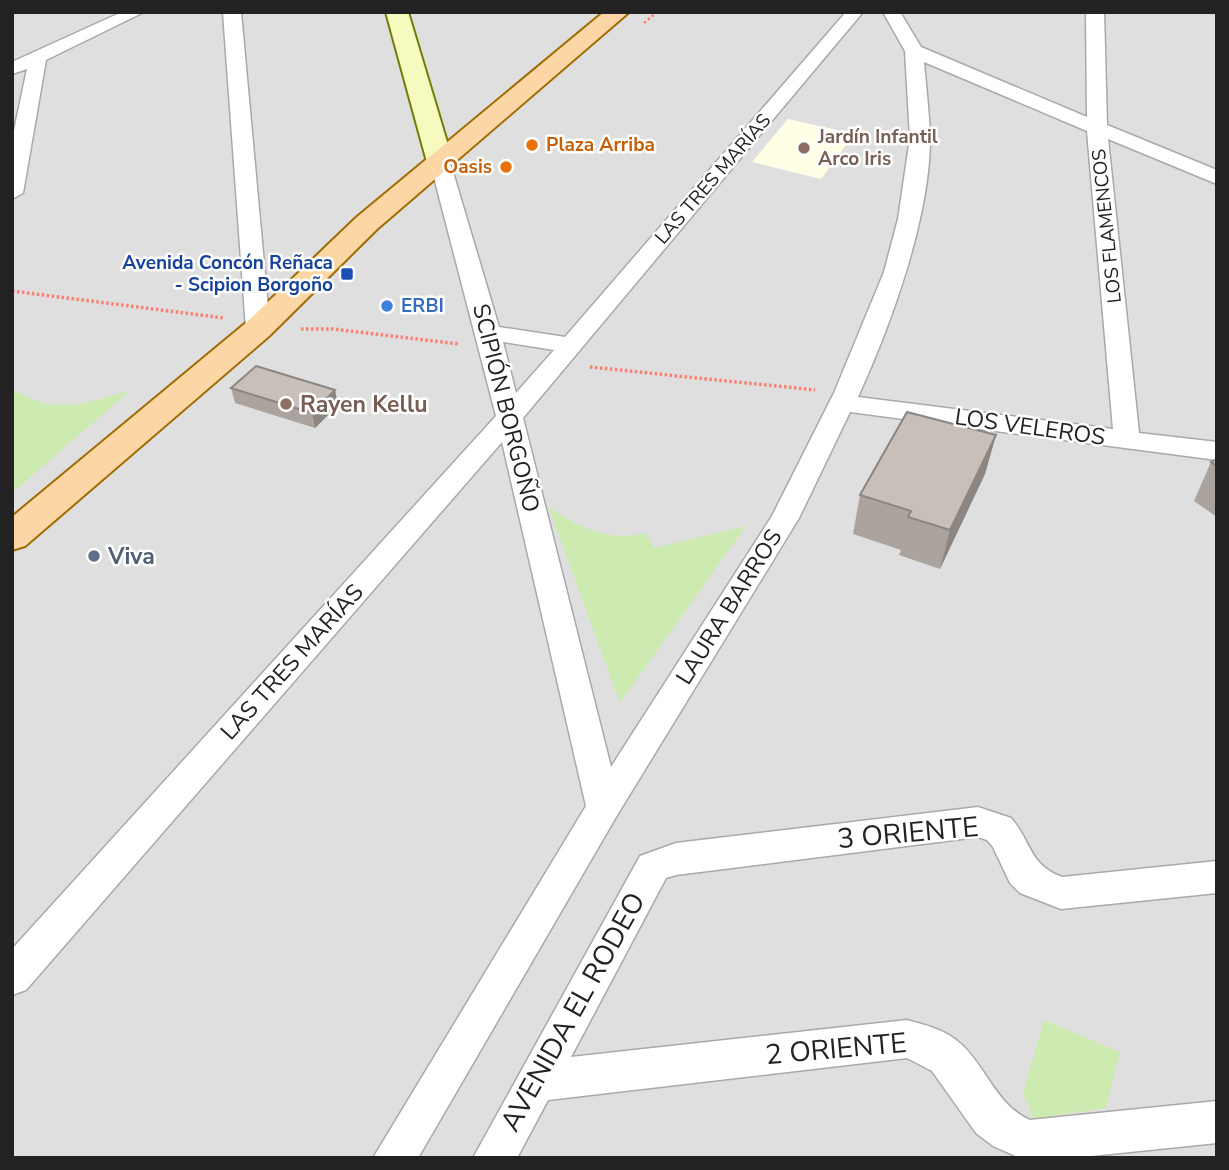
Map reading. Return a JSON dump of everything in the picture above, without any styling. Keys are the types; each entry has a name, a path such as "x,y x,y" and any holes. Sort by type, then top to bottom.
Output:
{"main road":[{"path":"443,173 618,12"},
{"path":"12,537 258,329 367,223 443,173 646,12"}],"street":[{"path":"232,12 234,65 258,329"},
{"name":"SCIPIÓN BORGOÑO","path":"397,12 489,333 604,807"},
{"name":"LAS TRES MARÍAS","path":"12,977 509,418 855,12"},
{"name":"LAURA BARROS","path":"394,1158 604,807 785,518 845,398 895,272 909,219 920,138 914,51 891,12"},
{"name":"LOS FLAMENCOS","path":"1095,12 1097,128 1127,440"},
{"path":"12,69 133,13"},
{"path":"914,51 1217,178"},
{"path":"12,193 38,57"},
{"path":"489,333 563,354"},
{"name":"LOS VELEROS","path":"845,398 1217,451"},
{"name":"3 ORIENTE","path":"653,867 676,859 978,822 999,829 1006,837 1023,872 1034,882 1061,893 1217,877"},
{"name":"AVENIDA EL RODEO","path":"494,1158 653,867"},
{"name":"2 ORIENTE","path":"536,1081 907,1039 925,1042 940,1050 954,1063 994,1124 1010,1135 1030,1141 1217,1122"}],"path":[{"path":"563,354 845,398"}],"shaded area":[{"path":"12,12 1217,12 1217,1158 12,1158"},
{"name":"Jardín Infantil Arco Iris","path":"788,119 854,134 821,179 752,162"}],"green space":[{"path":"12,388 27,397 56,405 85,403 131,390 12,493"},
{"path":"548,506 582,527 594,531 619,536 646,533 654,548 746,526 620,703"},
{"path":"1044,1020 1120,1052 1106,1108 1034,1119 1023,1093"}],"building":[{"path":"256,366 335,390 312,413 231,388"},
{"path":"907,412 996,435 950,530 908,517 911,511 860,495"}],"place":[{"name":"Plaza Arriba","path":"532,145"},
{"name":"Jardín Infantil Arco Iris","path":"804,148"},
{"name":"Oasis","path":"506,167"},
{"name":"Avenida Concón Reñaca - Scipion Borgoño","path":"347,274"},
{"name":"ERBI","path":"387,306"},
{"name":"Rayen Kellu","path":"286,404"},
{"name":"Viva","path":"94,556"}]}
